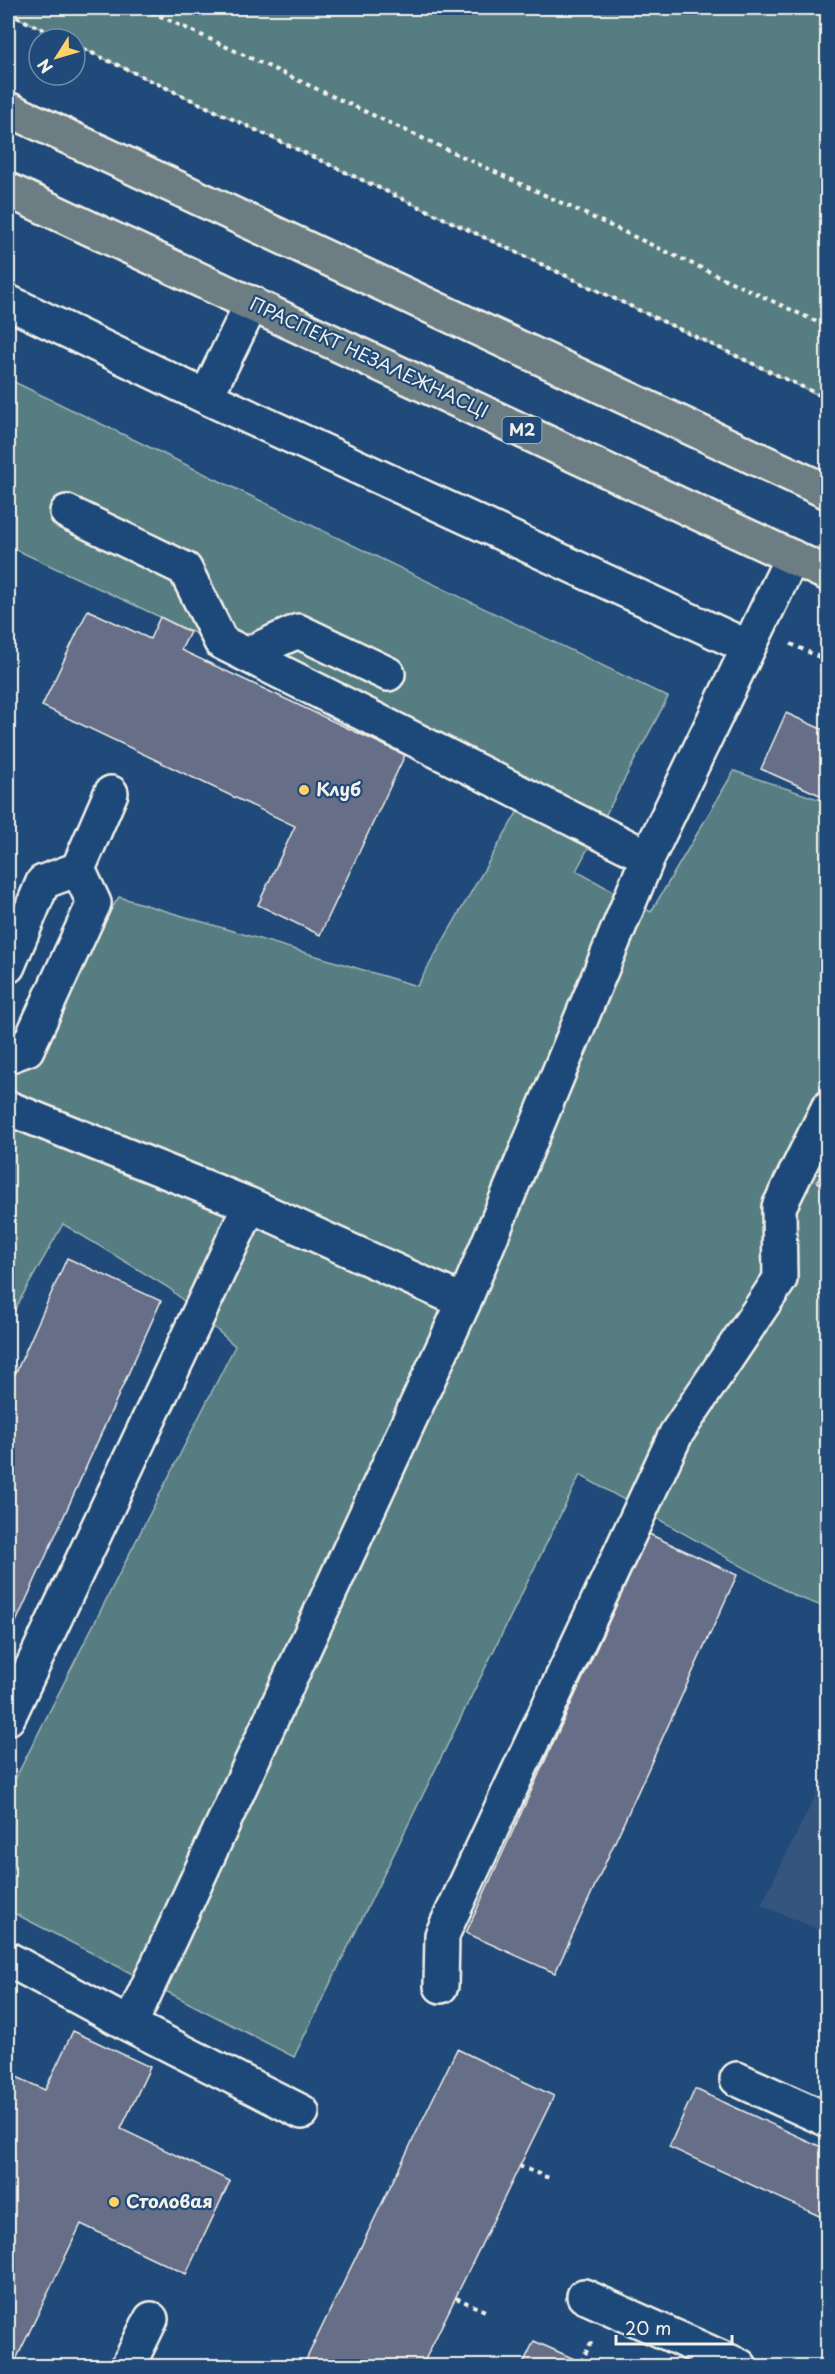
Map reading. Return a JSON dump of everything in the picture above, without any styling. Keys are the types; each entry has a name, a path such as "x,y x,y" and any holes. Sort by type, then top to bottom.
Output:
{"highway":[{"path":"8,109 828,492"},
{"name":"ПРАСПЕКТ НЕЗАЛЕЖНАСЦІ","path":"8,190 828,574"}],"lane":[{"path":"8,302 206,397 748,646"},
{"path":"206,397 252,303"},
{"path":"67,512 185,569 221,642 648,857"},
{"path":"130,2025 464,1302 648,857 792,557"},
{"path":"247,654 298,631 388,674"},
{"path":"8,966 43,882 78,869 111,793"},
{"path":"8,1056 27,1049 93,903 78,869"},
{"path":"8,1108 250,1205 464,1302"},
{"path":"441,1986 442,1935 676,1434 780,1279 779,1207 828,1108"},
{"path":"8,1718 250,1205"},
{"path":"8,1959 130,2025 302,2112"},
{"path":"737,2079 828,2120"},
{"path":"584,2296 740,2367"},
{"path":"128,2367 151,2319"}],"path":[{"path":"143,8 828,327"},
{"path":"8,13 38,27"},
{"path":"87,51 828,399"},
{"path":"519,2166 549,2178"},
{"path":"456,2298 485,2311"}],"shaded area":[{"path":"827,1772 827,1933 761,1905"}],"green space":[{"path":"8,8 827,8 827,399 87,51 87,27 38,27 8,13"},
{"path":"8,379 668,697 576,871 651,912 734,771 827,802 827,1608 795,1596 580,1475 294,2057 8,1910 8,1793 235,1346 169,1288 63,1224 8,1321 8,1070 119,897 417,986 530,790 8,546"}],"building":[{"name":"Клуб","path":"88,610 150,639 160,617 190,632 181,650 405,755 320,935 258,905 295,826 42,706"},
{"path":"786,713 828,732 828,785 822,796 761,769"},
{"path":"828,1160 828,1187 817,1182"},
{"path":"67,1258 161,1301 8,1640 8,1390"},
{"path":"649,1534 737,1575 555,1973 466,1933"},
{"name":"Столовая","path":"73,2031 150,2067 121,2129 230,2181 186,2274 81,2224 13,2366 8,2366 8,2073 45,2090"},
{"path":"457,2049 554,2096 422,2366 303,2366"},
{"path":"695,2089 828,2150 828,2220 669,2147"},
{"path":"534,2341 581,2362 591,2366 522,2366"}],"place":[{"name":"Клуб","path":"304,790"},
{"name":"Столовая","path":"114,2202"}]}
